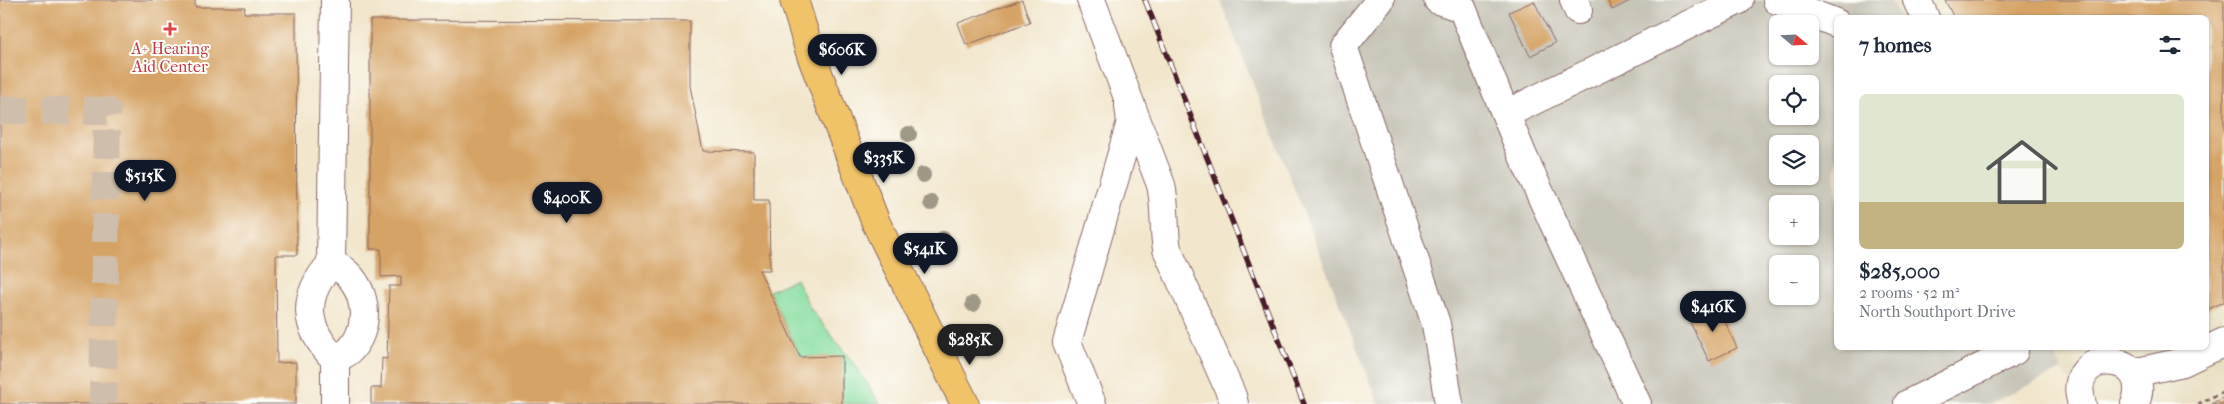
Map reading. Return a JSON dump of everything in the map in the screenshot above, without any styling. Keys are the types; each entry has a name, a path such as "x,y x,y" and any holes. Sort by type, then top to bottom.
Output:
{"main road":[{"path":"794,0 811,55 876,223 965,404"}],"street":[{"path":"335,404 335,359 321,345 317,338 310,310 316,285 321,275 331,264 336,0"},
{"path":"1091,0 1161,185 1164,197 1164,234 1167,249 1234,404"},
{"path":"1380,0 1343,46 1436,324 1449,404"},
{"path":"1506,114 1739,0"},
{"path":"1777,0 1834,22"},
{"path":"1917,0 1924,15"},
{"path":"1457,3 1637,404"},
{"path":"1092,404 1067,342 1131,122 1127,95"},
{"path":"331,264 340,267 351,276 360,290 364,310 359,336 352,347 335,359"},
{"path":"2209,349 2224,342"},
{"path":"1908,404 2013,350"},
{"path":"2133,373 2183,362 2208,350"},
{"path":"2078,402 2081,378 2090,356 2102,361 2119,363 2133,373 2138,388 2136,403"},
{"path":"2136,403 2183,362"}],"path":[{"path":"2198,404 2224,391"}],"shaded area":[{"path":"1220,0 1891,0 1899,15 1834,15 1834,350 2053,350 2062,370 1989,404 1379,404"},
{"path":"1891,0 2224,0 2224,404 2085,404 2062,370 2053,350 2209,350 2209,15 1899,15"}],"green space":[{"path":"796,279 810,308 858,369 880,404 842,404 842,357 800,357 769,291"}],"building":[{"path":"0,0 195,0 195,7 245,7 244,13 296,13 297,255 276,255 277,363 296,362 296,404 0,404"},
{"path":"1022,0 1030,22 966,45 958,23"},
{"path":"1607,0 1632,0 1612,10"},
{"path":"1945,0 2224,0 2224,302 2209,309 2209,15 1952,15"},
{"path":"1534,1 1555,43 1530,56 1509,12"},
{"path":"370,20 690,21 690,86 703,151 754,152 754,200 769,200 770,270 759,270 800,357 842,356 842,404 371,404 371,388 381,388 382,358 387,359 389,286 401,286 401,276 381,277 381,249 370,249"},
{"path":"1717,304 1737,348 1709,361 1688,318"},
{"path":"2224,397 2224,404 2211,404"}],"tunnel":[{"path":"0,110 107,111 103,404"}],"railway":[{"path":"1145,0 1304,404"}],"place":[{"name":"A+ Hearing Aid Center","path":"170,29"}]}
